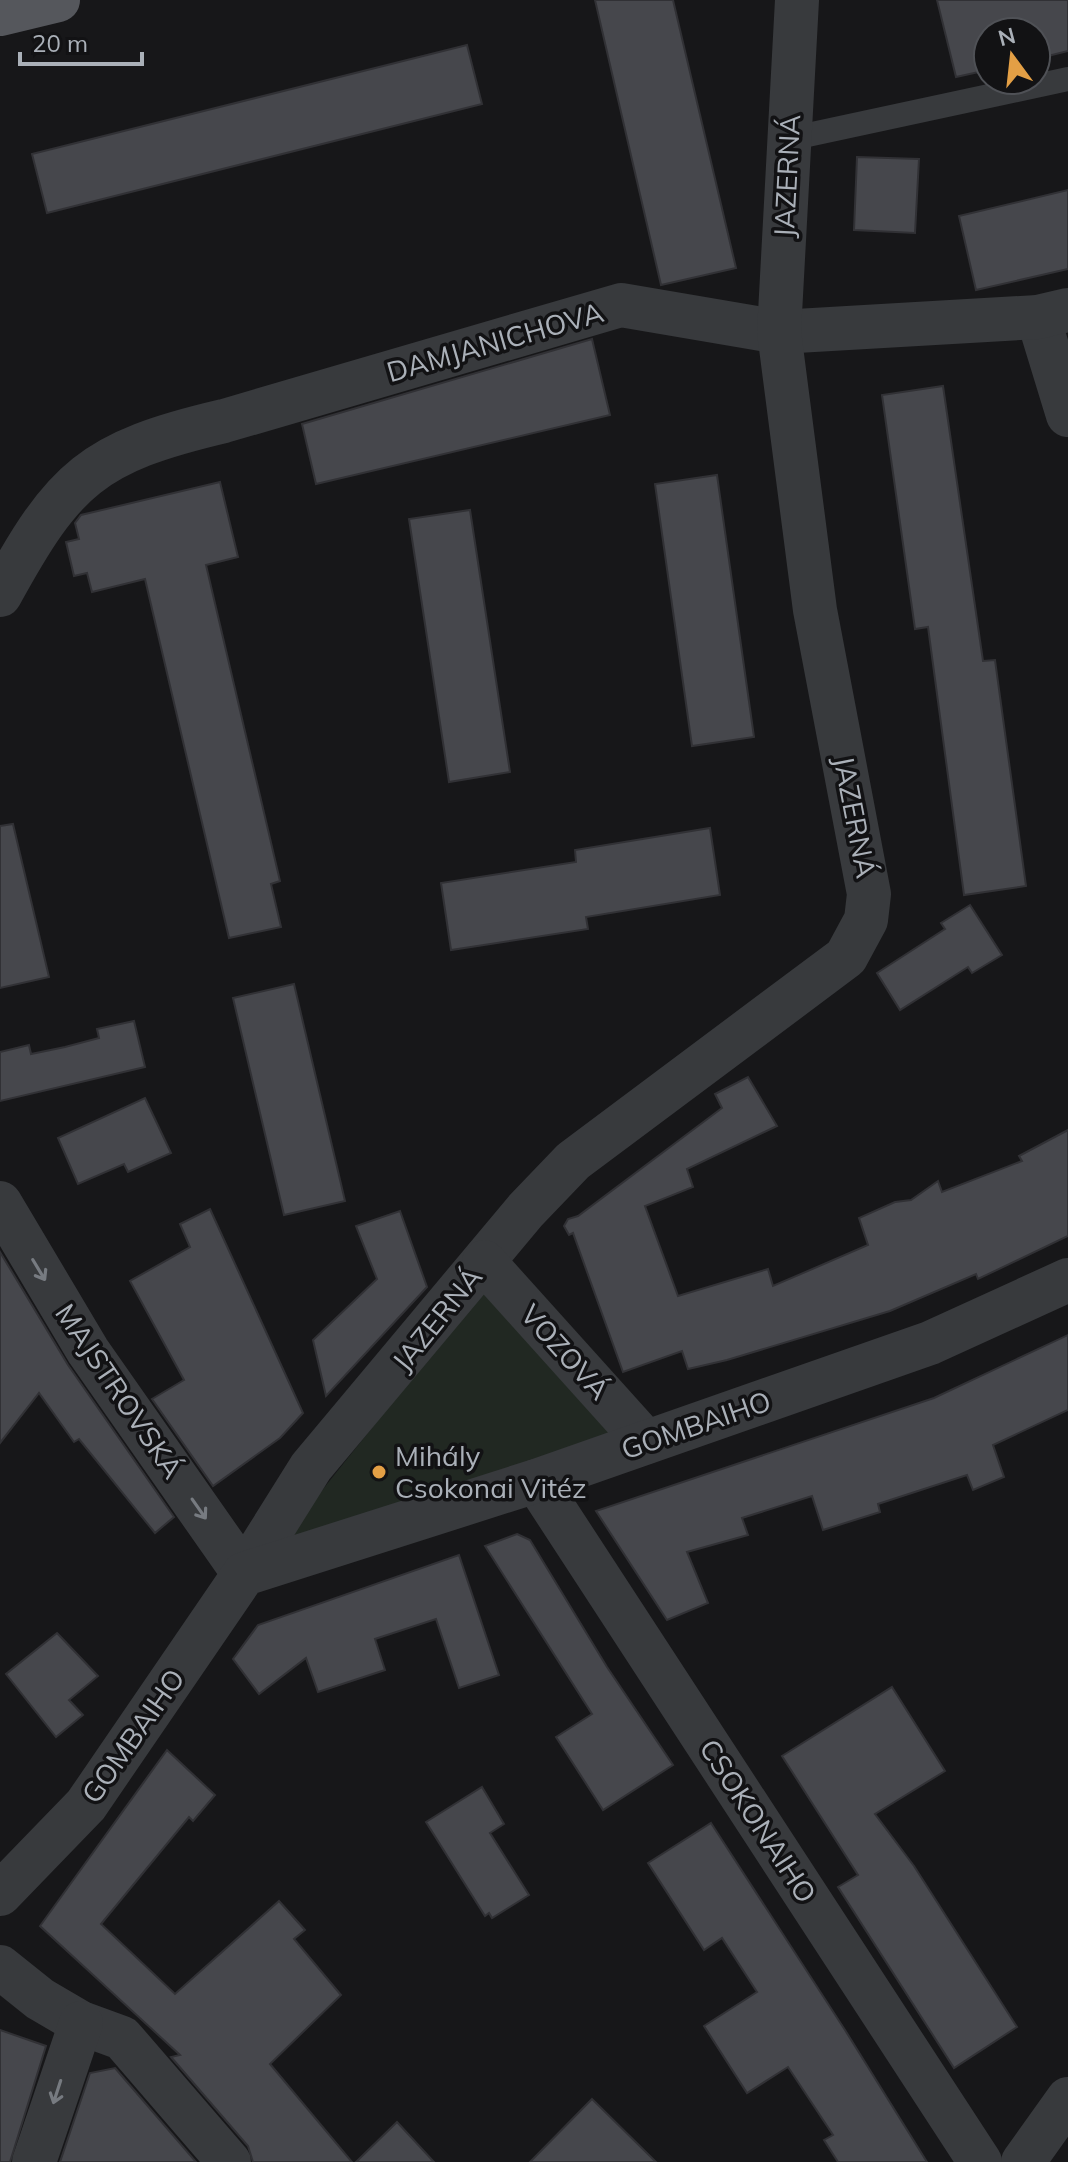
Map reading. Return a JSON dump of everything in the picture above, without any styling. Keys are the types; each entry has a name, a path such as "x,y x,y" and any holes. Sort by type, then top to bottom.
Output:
{"main road":[{"path":"0,14 58,0"}],"street":[{"name":"JAZERNÁ","path":"244,1574 311,1467 526,1210 573,1161 846,957 866,920 869,894 867,872 815,610 779,332 797,0"},
{"name":"DAMJANICHOVA","path":"0,595 51,508 82,477 117,454 160,436 224,421 621,305 779,332 1053,313"},
{"path":"1053,313 1068,415"},
{"name":"MAJSTROVSKÁ","path":"0,1203 88,1351 244,1574"},
{"name":"VOZOVÁ","path":"484,1262 646,1442"},
{"name":"GOMBAIHO","path":"0,1894 86,1805 244,1574 536,1481 930,1343 1068,1280"},
{"name":"CSOKONAIHO","path":"536,1481 980,2162"},
{"path":"0,1967 40,1999 81,2023 122,2038 229,2162"},
{"path":"34,2162 81,2023"},
{"path":"1023,2162 1068,2099"}],"lane":[{"path":"789,139 1068,79"}],"shaded area":[{"path":"482,1290 613,1435 272,1553"}],"building":[{"path":"595,0 673,0 736,268 661,285"},
{"path":"937,0 1068,0 1068,51 1052,55 1052,16 972,16 972,74 956,77"},
{"path":"467,45 482,104 47,213 32,154"},
{"path":"857,157 919,159 915,233 854,230"},
{"path":"1068,190 1068,269 976,290 959,216"},
{"path":"592,339 610,415 316,484 302,424"},
{"path":"943,386 983,661 995,660 1026,886 964,895 928,627 915,629 882,395"},
{"path":"717,475 754,737 692,746 655,484"},
{"path":"220,482 238,557 206,565 280,881 271,884 281,927 229,938 145,579 92,592 87,573 74,576 66,542 79,539 75,523 81,515"},
{"path":"470,510 510,772 449,782 409,519"},
{"path":"13,824 49,977 0,988 0,826"},
{"path":"710,828 720,895 586,917 588,929 451,950 441,883 576,862 575,850"},
{"path":"970,905 1002,955 972,973 968,967 900,1010 877,973 945,929 941,923"},
{"path":"294,984 345,1201 284,1215 233,998"},
{"path":"134,1021 145,1067 0,1101 0,1052 29,1045 31,1054 65,1047 99,1038 97,1029"},
{"path":"748,1077 777,1126 687,1169 693,1187 645,1206 678,1296 768,1269 773,1286 868,1245 859,1218 895,1202 911,1200 938,1181 942,1192 1022,1161 1019,1156 1068,1130 1068,1236 978,1279 976,1274 890,1311 688,1369 682,1351 623,1372 573,1233 569,1235 564,1226 568,1219 578,1216 722,1108 715,1094"},
{"path":"145,1098 171,1153 128,1172 124,1164 78,1184 58,1138"},
{"path":"210,1209 303,1413 280,1438 213,1486 152,1399 184,1380 130,1281 190,1247 180,1224"},
{"path":"400,1211 427,1287 326,1396 313,1340 377,1279 356,1226"},
{"path":"0,1252 68,1365 174,1517 155,1533 79,1439 74,1442 39,1393 0,1443"},
{"path":"1068,1335 1068,1410 993,1445 1004,1477 973,1490 967,1475 878,1504 880,1512 823,1530 812,1496 742,1518 748,1535 687,1552 708,1603 667,1620 596,1511 934,1398"},
{"path":"517,1534 530,1540 607,1667 673,1765 603,1810 556,1737 592,1714 485,1546"},
{"path":"459,1555 499,1675 459,1688 436,1619 375,1639 385,1670 318,1692 306,1658 259,1694 233,1659 258,1625"},
{"path":"57,1633 98,1676 69,1700 83,1715 56,1737 6,1674"},
{"path":"892,1687 945,1771 875,1814 914,1866 1017,2027 954,2068 838,1887 858,1875 782,1756"},
{"path":"167,1750 215,1795 193,1821 189,1817 101,1924 175,1994 279,1901 305,1930 294,1939 341,1995 270,2064 352,2162 253,2162 248,2146 171,2057 180,2055 40,1926"},
{"path":"482,1787 504,1824 490,1833 529,1895 492,1918 489,1913 485,1916 426,1822"},
{"path":"711,1823 927,2162 838,2162 824,2140 833,2135 788,2067 747,2093 704,2026 757,1992 722,1938 704,1950 648,1863"},
{"path":"0,2030 46,2046 10,2162 0,2162"},
{"path":"115,2068 196,2162 60,2162 90,2073"},
{"path":"592,2099 656,2162 530,2162"},
{"path":"397,2122 434,2162 356,2162"}],"place":[{"name":"Mihály Csokonai Vitéz","path":"379,1472"}]}
